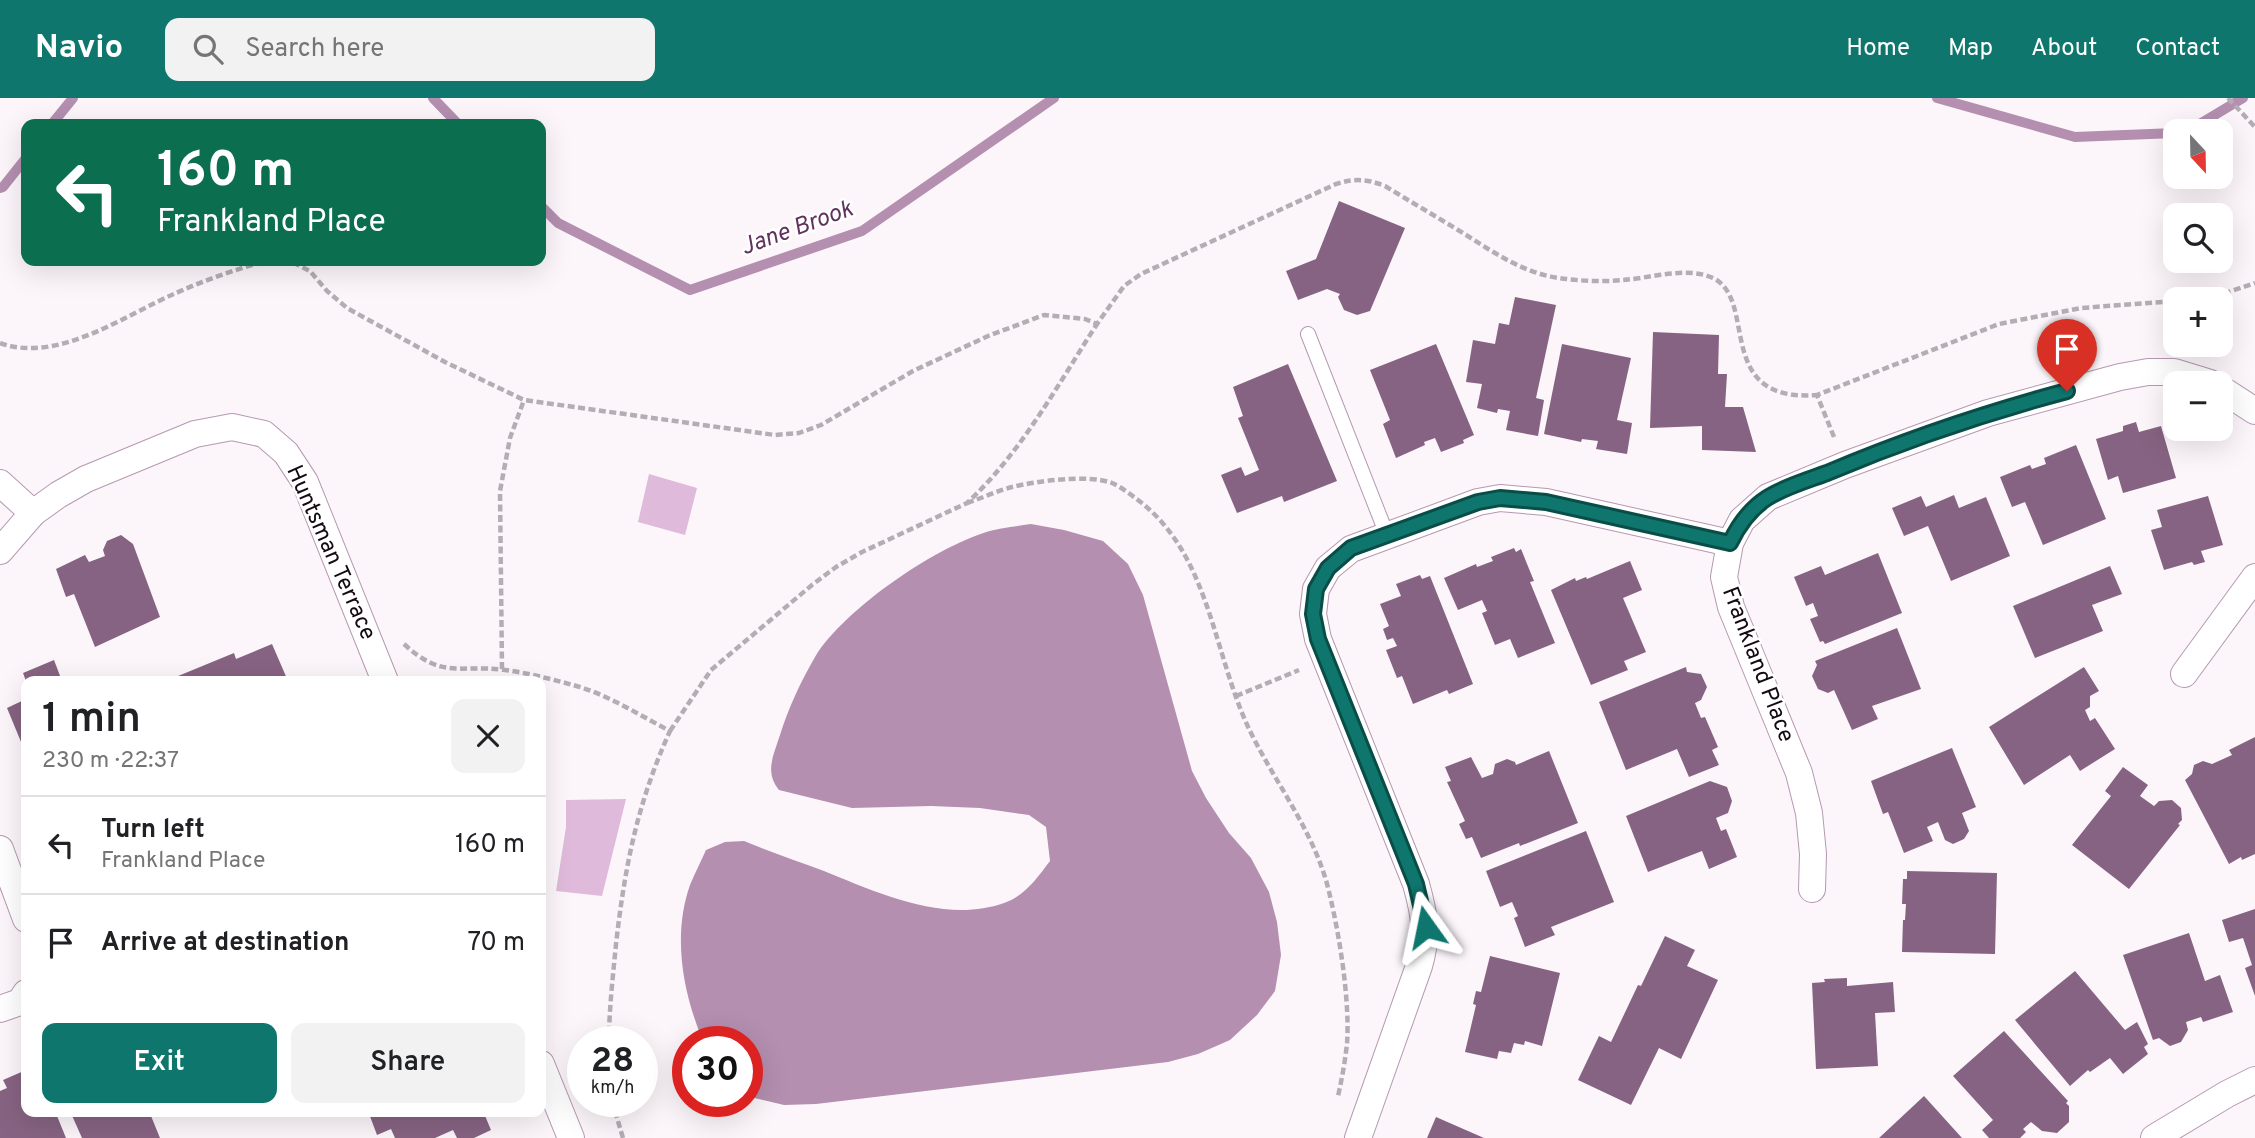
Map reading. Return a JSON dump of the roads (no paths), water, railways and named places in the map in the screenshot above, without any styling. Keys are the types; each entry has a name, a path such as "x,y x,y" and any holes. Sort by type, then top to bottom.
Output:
{"street":[{"name":"Frankland Place","path":"1812,889 1813,854 1809,813 1799,773 1731,607 1724,577 1730,543 1742,520 1768,497 1988,412 2120,377 2163,372"},
{"path":"2233,396 2255,411"},
{"name":"Huntsman Terrace","path":"33,513 86,479 195,434 232,427 264,434 286,453 305,482 383,676"},
{"path":"0,483 33,513 0,551"},
{"path":"1358,1138 1419,967 1425,946 1426,927 1416,884 1318,639 1313,614 1316,589 1328,568 1351,548 1454,509 1500,498 1546,502 1730,543"},
{"path":"2183,674 2255,577"},
{"path":"0,849 21,906"},
{"path":"0,1009 21,1000"},
{"path":"546,1076 571,1138"},
{"path":"2154,1138 2255,1080"}],"lane":[{"path":"1308,334 1387,535"}],"waterway":[{"name":"Jane Brook","path":"56,119 73,98"},
{"name":"Jane Brook","path":"433,98 453,119"},
{"name":"Jane Brook","path":"546,211 558,223 690,290 862,231 1054,98"},
{"name":"Jane Brook","path":"1937,98 2075,137 2163,133"},
{"name":"Jane Brook","path":"2208,119 2243,98"},
{"name":"Jane Brook","path":"0,188 21,164"}]}
